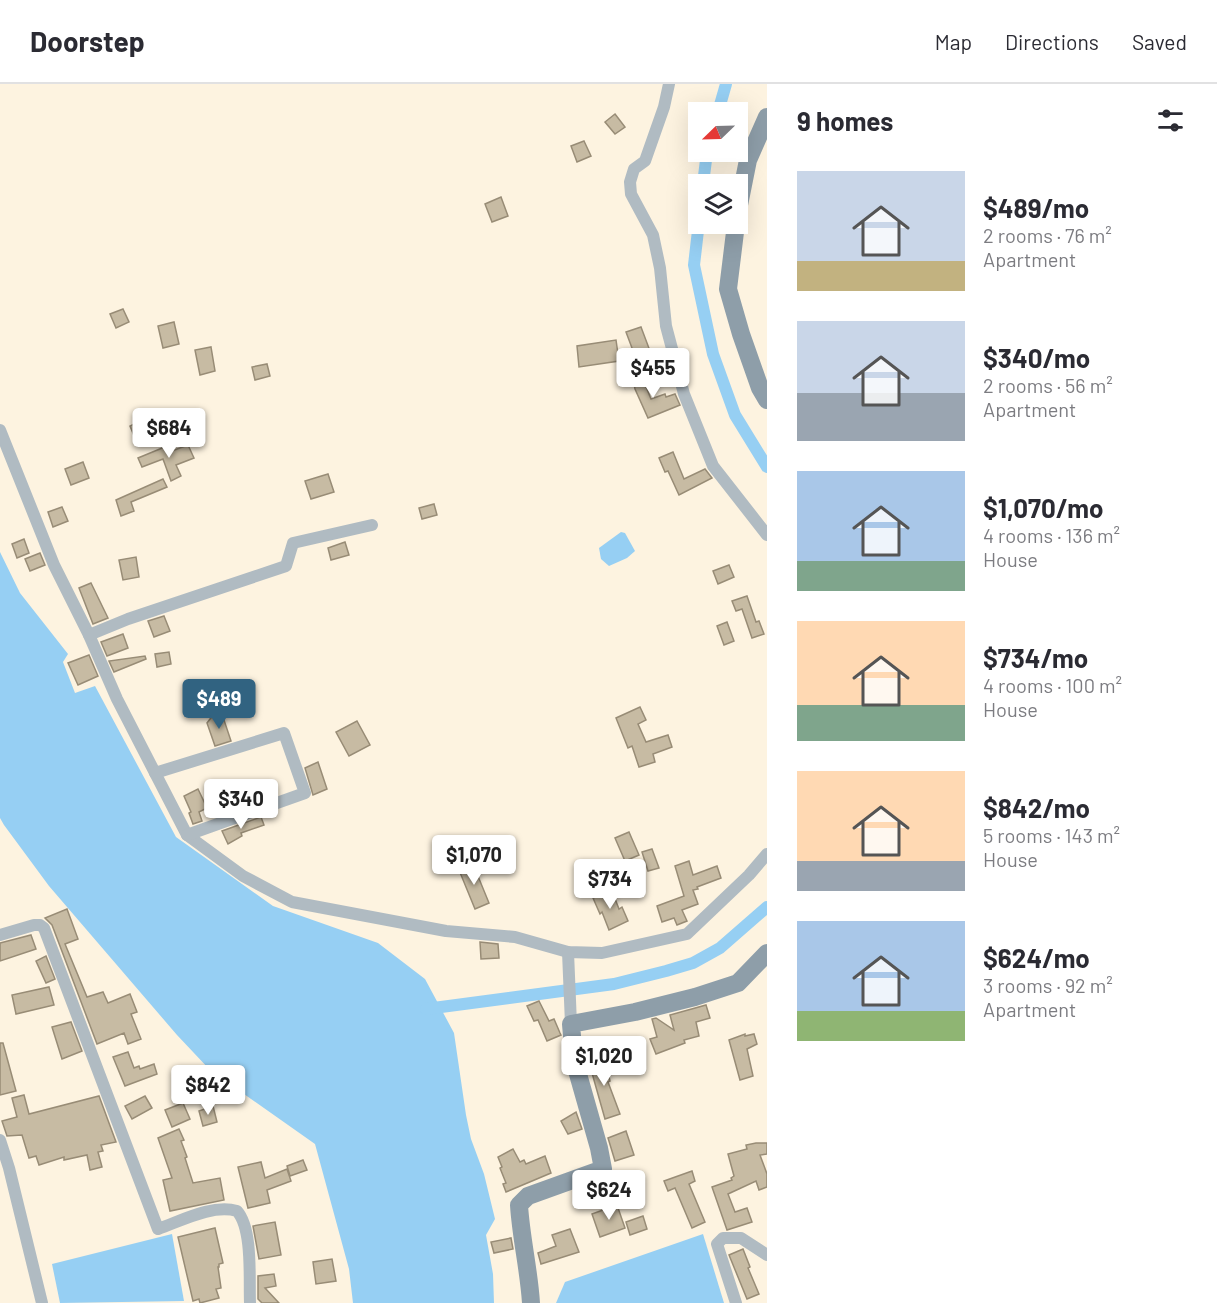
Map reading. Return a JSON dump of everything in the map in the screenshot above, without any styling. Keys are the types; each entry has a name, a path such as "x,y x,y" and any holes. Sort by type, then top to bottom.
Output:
{"street":[{"path":"669,84 664,107 645,161 634,170 630,182 631,194 653,235 660,268 666,326 692,415 713,466 767,535"},
{"path":"745,174 748,160 767,117"},
{"path":"735,234 728,289 760,388 767,400"},
{"path":"0,430 49,555 117,699 187,835 243,876 292,902 447,932 515,937 568,952 602,953 687,934 749,875 767,854"},
{"path":"88,635 128,619 286,566 293,543 372,525"},
{"path":"155,773 284,733 305,793 187,835"},
{"path":"0,935 34,925 44,928 158,1229 220,1210 237,1211 242,1216 247,1232 250,1303"},
{"path":"531,1303 529,1277 521,1238 519,1205 528,1196 603,1169 574,1060 568,952"},
{"path":"571,1024 635,1012 695,997 738,983 767,953"},
{"path":"0,1140 42,1303"},
{"path":"736,1303 717,1244 723,1238 741,1238 767,1255"}],"water":[{"path":"621,532 625,533 635,551 627,558 609,566 601,559 599,548"},
{"path":"0,552 20,593 68,654 63,662 75,693 95,686 176,837 273,906 378,943 425,979 454,1033 471,1139 484,1174 495,1219 486,1235 493,1274 494,1303 353,1303 349,1269 315,1144 210,1070 49,886 4,825 0,818"},
{"path":"172,1234 184,1301 60,1303 52,1264"},
{"path":"703,1234 724,1303 556,1303 565,1282"}],"building":[{"path":"615,114 625,127 615,134 605,122"},
{"path":"584,141 591,156 577,162 571,146"},
{"path":"501,197 508,216 492,222 485,204"},
{"path":"123,309 129,322 116,328 110,314"},
{"path":"174,322 179,344 163,348 158,326"},
{"path":"641,327 650,351 635,356 626,332"},
{"path":"616,340 619,361 579,367 577,346"},
{"path":"211,347 215,371 200,375 195,350"},
{"path":"267,364 270,376 255,380 252,367"},
{"path":"640,372 651,399 665,394 666,397 675,394 680,405 648,418 635,389 632,374"},
{"path":"170,415 173,423 135,438 130,426 140,421 142,426"},
{"path":"188,445 194,458 176,465 181,476 171,481 163,459 142,467 138,458 167,446 169,452"},
{"path":"673,452 684,479 705,469 712,478 679,495 659,458"},
{"path":"83,462 89,478 71,485 65,469"},
{"path":"328,474 334,492 311,499 305,481"},
{"path":"163,479 167,487 131,502 134,511 121,516 116,500"},
{"path":"434,504 437,515 422,519 419,508"},
{"path":"62,507 68,521 53,527 48,512"},
{"path":"24,539 29,553 17,558 12,544"},
{"path":"345,542 349,555 331,560 328,548"},
{"path":"40,553 45,565 30,571 25,559"},
{"path":"136,557 139,577 123,580 119,560"},
{"path":"729,565 734,577 718,584 713,571"},
{"path":"91,583 108,618 93,624 79,588"},
{"path":"747,596 756,622 759,621 764,634 752,638 742,609 736,611 732,601"},
{"path":"164,616 170,631 154,637 148,621"},
{"path":"727,622 734,641 724,645 717,626"},
{"path":"123,634 128,648 107,656 101,642"},
{"path":"169,652 171,664 157,667 155,654"},
{"path":"89,655 98,676 78,685 68,663"},
{"path":"145,656 146,659 114,672 109,661"},
{"path":"640,707 646,720 638,724 646,742 668,735 672,747 653,754 655,762 639,767 632,746 628,748 616,718"},
{"path":"214,714 223,717 231,741 215,746 207,723"},
{"path":"357,721 370,745 349,756 336,732"},
{"path":"318,762 327,789 313,795 305,768"},
{"path":"198,789 207,808 199,812 202,821 193,824 184,796"},
{"path":"261,817 264,825 241,833 242,836 228,844 222,831"},
{"path":"629,832 639,855 625,861 615,838"},
{"path":"652,849 659,868 648,871 642,852"},
{"path":"689,861 693,875 717,866 721,878 693,890 698,904 682,910 687,921 677,925 674,918 662,922 657,906 684,896 675,866"},
{"path":"473,864 489,903 475,909 459,870"},
{"path":"612,891 619,909 622,907 628,921 609,930 593,898"},
{"path":"67,909 78,939 65,944 87,997 103,992 108,1003 130,994 137,1012 131,1014 141,1039 128,1044 124,1033 97,1044 52,925 45,918"},
{"path":"31,935 36,949 0,961 0,943"},
{"path":"480,942 498,944 499,958 481,959"},
{"path":"46,956 55,979 46,983 36,961"},
{"path":"49,987 54,1005 16,1014 12,995"},
{"path":"539,1001 549,1021 554,1019 561,1035 547,1041 538,1020 534,1021 527,1006"},
{"path":"706,1005 710,1018 696,1022 699,1036 684,1040 685,1043 656,1054 650,1039 657,1037 652,1019 656,1018 674,1030 670,1015"},
{"path":"71,1022 82,1051 62,1059 52,1027"},
{"path":"745,1034 745,1036 754,1034 757,1044 747,1049 753,1076 740,1080 729,1040"},
{"path":"0,1043 3,1043 16,1091 0,1095"},
{"path":"128,1052 134,1068 139,1066 140,1069 154,1064 157,1074 125,1086 113,1057"},
{"path":"604,1053 610,1081 608,1082 620,1114 605,1119 592,1073 596,1072 591,1057"},
{"path":"24,1095 29,1114 99,1096 116,1142 101,1145 103,1151 98,1152 102,1167 90,1170 87,1155 64,1160 64,1157 39,1165 36,1156 29,1158 22,1135 7,1136 2,1121 17,1117 12,1098"},
{"path":"145,1096 152,1108 132,1119 125,1106"},
{"path":"183,1103 190,1119 172,1127 165,1110"},
{"path":"213,1106 217,1122 203,1126 199,1111"},
{"path":"576,1112 582,1129 568,1134 561,1121"},
{"path":"179,1129 184,1140 181,1141 193,1183 220,1178 224,1200 170,1211 163,1180 172,1178 158,1138"},
{"path":"626,1131 634,1155 615,1161 608,1138"},
{"path":"767,1143 767,1154 760,1155 767,1174 767,1187 759,1190 756,1181 728,1194 735,1212 747,1208 752,1222 727,1230 712,1187 732,1180 734,1176 728,1154 747,1149 746,1145"},
{"path":"513,1149 520,1162 524,1160 526,1164 545,1156 551,1173 506,1192 503,1184 506,1183 498,1157"},
{"path":"303,1160 307,1170 290,1176 287,1166"},
{"path":"261,1162 265,1178 287,1169 291,1181 267,1190 270,1203 248,1208 238,1167"},
{"path":"692,1171 695,1181 689,1184 705,1222 692,1228 675,1188 668,1191 664,1181"},
{"path":"617,1205 625,1228 600,1237 592,1214"},
{"path":"643,1216 647,1229 630,1235 626,1222"},
{"path":"275,1222 281,1255 259,1259 253,1226"},
{"path":"215,1228 223,1263 218,1267 221,1288 216,1289 219,1298 200,1303 199,1299 193,1301 178,1237"},
{"path":"570,1229 579,1252 541,1264 538,1253 556,1246 552,1235"},
{"path":"511,1238 513,1249 494,1253 491,1242"},
{"path":"743,1249 759,1294 747,1299 729,1255"},
{"path":"332,1259 336,1281 316,1284 313,1262"},
{"path":"274,1274 276,1286 265,1288 279,1303 262,1303 258,1299 258,1276"}],"waterway":[{"path":"721,102 726,84"},
{"path":"704,174 706,162"},
{"path":"698,234 694,265 713,354 735,415 767,467"},
{"path":"426,1009 614,984 693,963 720,948 767,907"}]}
